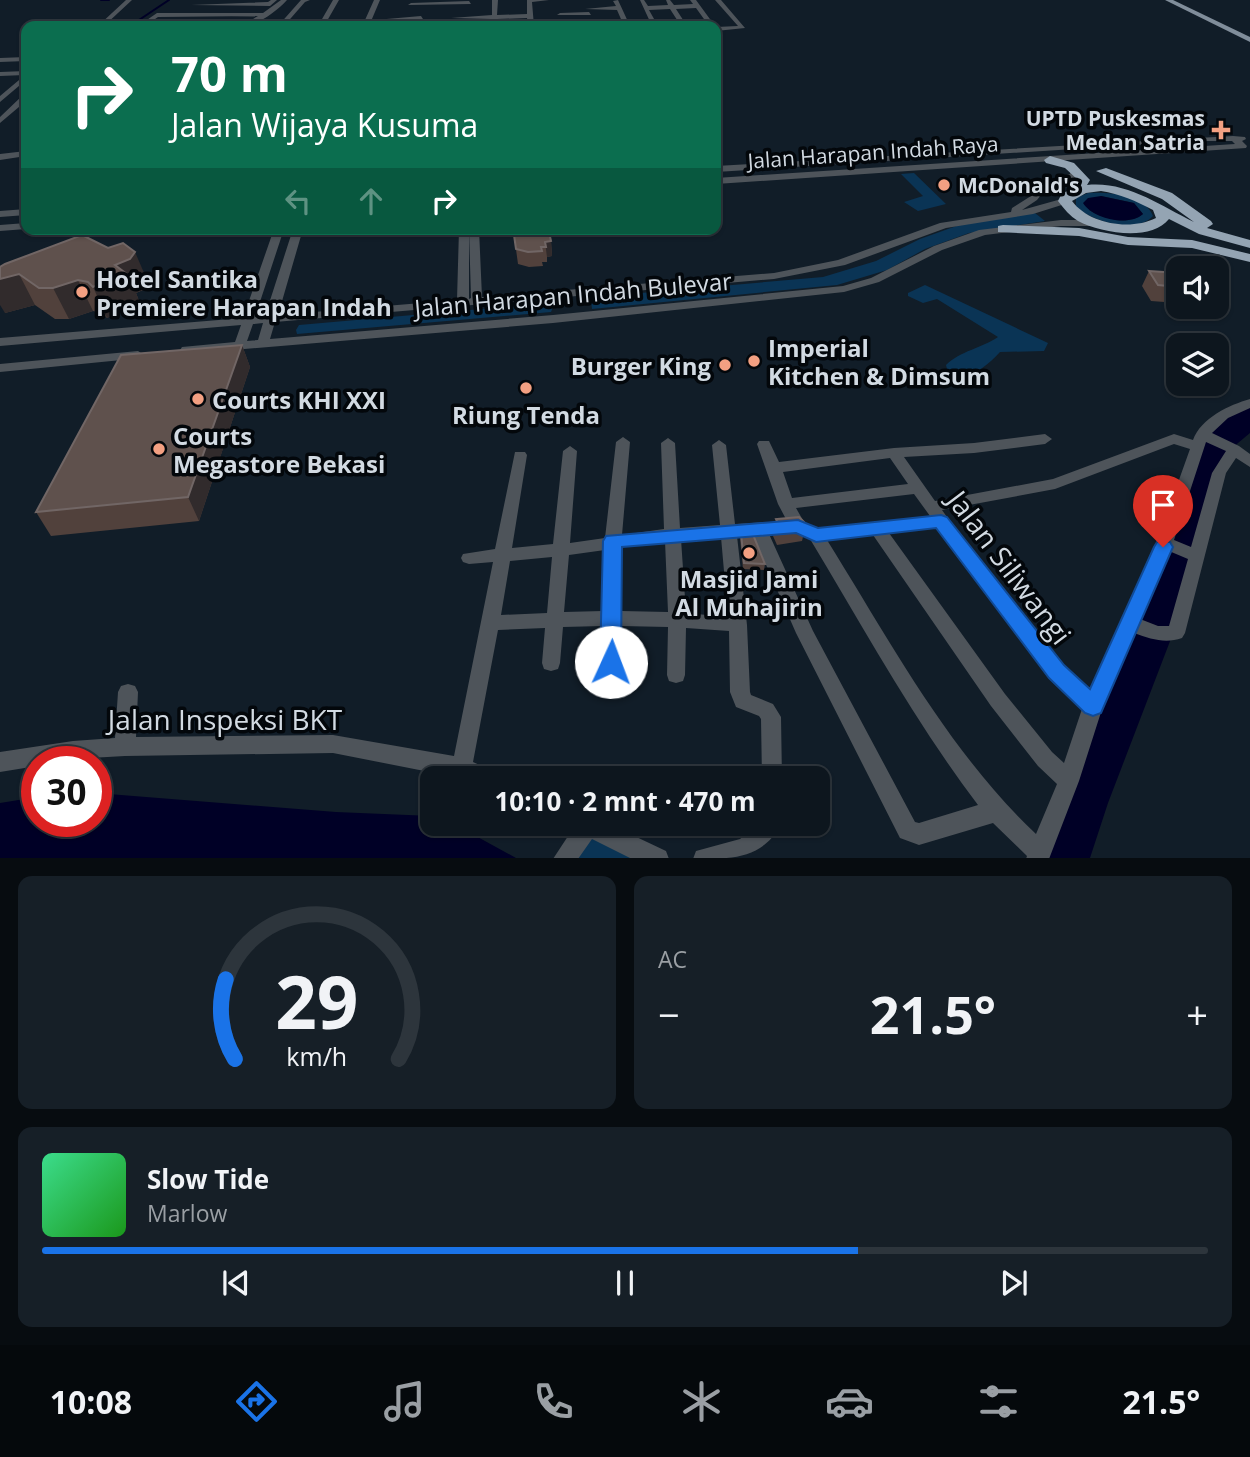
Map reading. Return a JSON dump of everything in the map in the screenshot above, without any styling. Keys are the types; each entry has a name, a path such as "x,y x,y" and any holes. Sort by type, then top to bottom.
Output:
{"highway":[{"path":"1106,156 1100,162 1102,171 1117,187 1199,229 1249,250"},
{"path":"1050,160 1074,168 1084,180 1069,196"},
{"path":"1102,171 1167,196 1249,250"},
{"path":"1069,196 1110,190 1139,197"},
{"path":"1069,196 1074,213 1097,223 1122,228 1144,228 1249,250"},
{"path":"1144,228 1162,220 1163,214 1158,208"},
{"path":"1003,221 1128,241 1249,250"}],"main road":[{"path":"1168,0 1250,40"}],"street":[{"path":"106,21 129,0"},
{"path":"148,21 157,15 261,14 276,9 284,0"},
{"path":"285,21 307,0"},
{"path":"324,21 336,0"},
{"path":"494,21 495,0"},
{"path":"530,21 529,1 546,0"},
{"path":"586,0 591,21"},
{"path":"616,0 624,21"},
{"path":"641,0 652,21"},
{"path":"718,0 743,27 721,27"},
{"path":"193,6 273,1"},
{"path":"411,5 469,3"},
{"path":"645,8 669,3 696,3 710,21"},
{"path":"669,3 681,21"},
{"path":"454,21 456,4"},
{"path":"368,21 375,5 384,7 378,21"},
{"path":"420,21 423,5"},
{"path":"559,21 558,11 618,8"},
{"path":"252,21 261,14"},
{"path":"454,18 529,16"},
{"path":"0,59 21,58"},
{"path":"0,74 21,75"},
{"path":"0,100 21,80"},
{"path":"3,118 21,102"},
{"path":"0,134 19,116 3,118"},
{"path":"1213,138 1229,148 1242,146 1233,138"},
{"name":"Jalan Harapan Indah Raya","path":"721,169 1213,138 1250,140"},
{"name":"Jalan Harapan Indah Raya","path":"721,181 1229,148"},
{"path":"0,157 21,154"},
{"path":"1003,221 1025,205 1045,184 1075,175 1074,168"},
{"name":"Jalan Harapan Indah Bulevar","path":"172,352 553,319 844,289 875,281 951,242 1069,196"},
{"path":"0,214 21,212"},
{"name":"Jalan Harapan Indah Bulevar","path":"0,342 749,279 805,272 841,263 944,225 1003,221 1097,223"},
{"path":"0,228 21,226"},
{"path":"240,345 277,235"},
{"path":"263,343 296,235"},
{"path":"463,304 464,235"},
{"path":"474,235 477,303"},
{"path":"593,292 583,304 588,310 599,314"},
{"path":"550,296 557,301 559,307 553,319"},
{"path":"290,341 295,317"},
{"path":"214,347 227,332 223,324"},
{"path":"0,368 147,354"},
{"path":"764,444 786,504 807,531 964,770 996,811 1039,856 1069,781 1093,706 1135,625 1204,440 1223,415 1250,402"},
{"path":"774,468 894,453 974,448 1045,439"},
{"path":"469,558 561,550 672,534 759,530 878,530 1055,484 1174,439 1204,440 1233,449 1250,462"},
{"path":"611,662 612,541 623,442"},
{"path":"668,443 677,618 676,675"},
{"path":"719,445 738,625 740,692 743,701 766,710 771,717 772,766"},
{"path":"1135,625 1157,634 1175,633 1194,555 1219,473 1233,449"},
{"path":"551,663 570,451"},
{"name":"Jalan Siliwangi","path":"894,453 936,514 1062,677 1093,706"},
{"path":"462,766 492,623 500,555 520,455"},
{"path":"786,504 918,488"},
{"path":"759,530 801,624 908,830 919,834 996,811"},
{"path":"878,530 998,700 1045,760 1069,781"},
{"path":"1167,544 1194,555"},
{"path":"492,623 612,616 677,618 738,625"},
{"path":"125,747 128,692"},
{"name":"Jalan Inspeksi BKT","path":"0,762 73,751 125,747 332,744 456,766"},
{"path":"708,858 748,849 765,836"},
{"path":"578,838 654,858"}],"shaded area":[{"path":"914,173 946,204 918,211 904,202 923,196 901,174"},
{"path":"1088,193 1125,196 1142,203 1153,216 1136,225 1114,224 1083,212 1076,207 1076,198","holes":["1101,196 1134,203 1143,214 1130,220 1109,218 1089,210"]},
{"path":"1101,196 1134,203 1143,214 1129,220 1112,219 1095,213 1083,203 1088,198"},
{"path":"1035,213 1045,221 969,233 925,249 887,270 837,285 592,309 591,300 595,297 823,277 876,261 920,239 962,224"},
{"path":"925,285 1048,343 1044,351 1000,352 977,371 948,373 946,365 952,360 998,337 937,299 923,303 908,296 908,293"},
{"path":"550,303 553,307 551,312 297,334 296,330 299,325"},
{"path":"1250,403 1250,433 1232,448 1172,636 1108,803 1090,858 1043,858 1202,434"},
{"path":"112,794 336,812 420,816 420,836 476,836 516,858 0,858 0,803 21,800 21,837 112,837"},
{"path":"581,836 609,836 656,858 565,858"}],"building":[{"path":"82,235 108,248 123,243 135,252 130,259 115,265 128,275 111,278 93,287 88,282 78,280 53,288 39,288 19,274 0,279 0,267 5,264"},
{"path":"514,235 550,235 551,241 545,242 546,247 541,247 542,251 516,249"},
{"path":"1149,271 1166,272 1166,286 1158,285"},
{"name":"Courts Megastore Bekasi","path":"242,345 188,497 36,512 121,355"},
{"path":"799,517 806,524 780,527 776,519"},
{"path":"752,532 765,564 744,563 741,533"}],"waterway":[{"path":"101,0 109,0"},
{"path":"138,21 169,0"}],"place":[{"name":"UPTD Puskesmas Medan Satria","path":"1221,130"},
{"name":"McDonald's","path":"944,185"},
{"name":"Hotel Santika Premiere Harapan Indah","path":"82,292"},
{"name":"Imperial Kitchen & Dimsum","path":"754,361"},
{"name":"Burger King","path":"725,365"},
{"name":"Riung Tenda","path":"526,388"},
{"name":"Courts KHI XXI","path":"198,399"},
{"name":"Courts Megastore Bekasi","path":"159,449"},
{"name":"Masjid Jami Al Muhajirin","path":"749,553"}],"route":[{"path":"611,662 612,541 672,534 798,526 816,535 941,521 1057,671 1093,706 1132,624 1163,547"}]}
